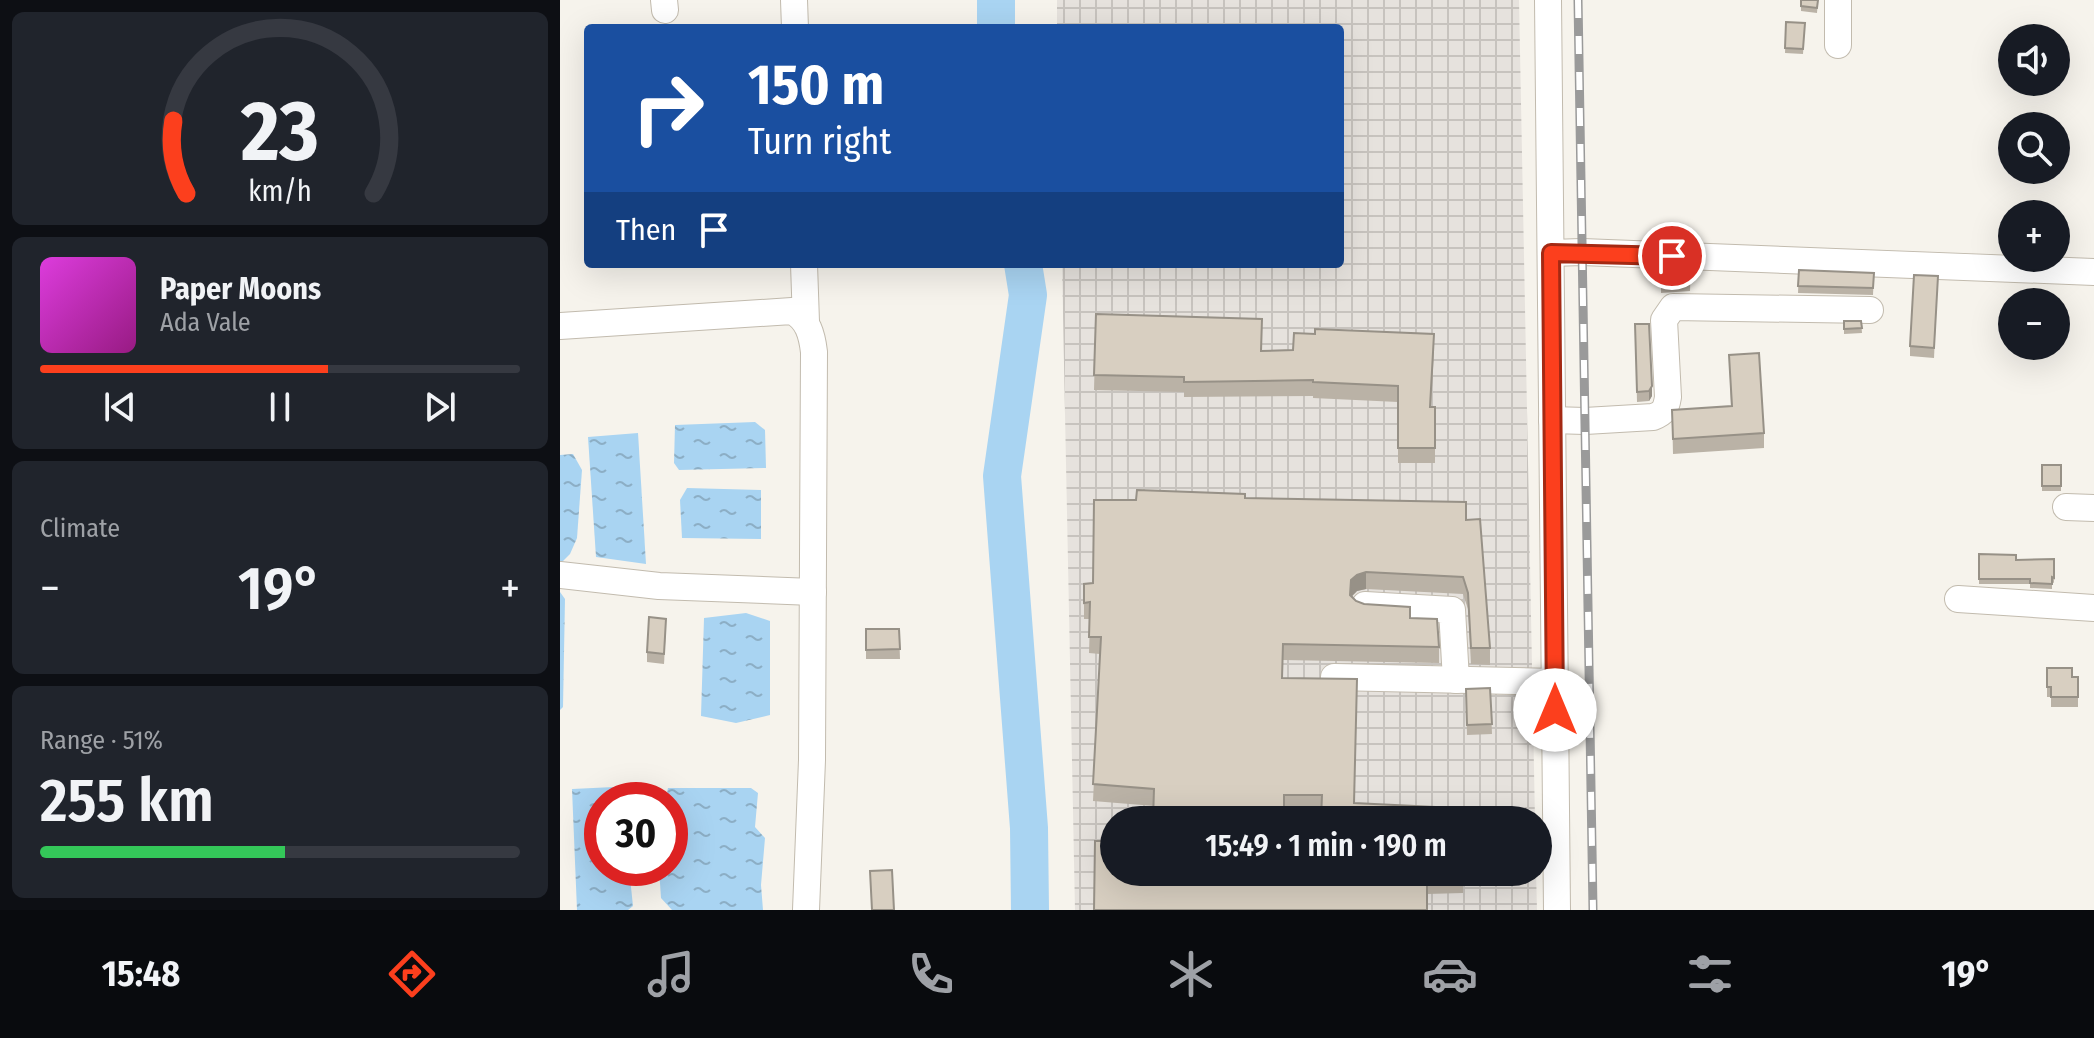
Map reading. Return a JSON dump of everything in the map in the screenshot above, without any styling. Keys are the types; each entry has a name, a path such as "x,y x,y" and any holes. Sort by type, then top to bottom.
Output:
{"street":[{"path":"794,0 795,24"},
{"path":"1548,0 1554,682 1549,806"},
{"path":"1838,0 1838,45"},
{"path":"1551,253 2094,272"},
{"path":"804,268 806,322 812,335 814,352 812,760 806,910"},
{"path":"1552,420 1585,421 1661,414 1666,409 1668,397 1664,320 1673,307 1870,310"},
{"path":"560,326 792,311 806,322"},
{"path":"2066,507 2094,508"},
{"path":"560,575 659,586 813,592"},
{"path":"1958,599 2094,608"},
{"path":"1365,605 1452,610 1456,680"},
{"path":"1334,677 1554,682"},
{"path":"1552,881 1557,910"}],"shaded area":[{"path":"1057,0 1519,0 1535,806 1100,806 1100,886 1536,886 1537,910 1075,910 1062,268 1344,268 1344,24 1057,24"}],"water":[{"path":"755,422 765,430 766,468 679,470 674,463 675,425"},
{"path":"638,433 646,564 596,557 588,437"},
{"path":"573,454 582,470 577,538 570,554 560,564 560,455"},
{"path":"687,488 761,490 761,539 682,538 680,500"},
{"path":"560,592 565,599 563,707 560,710"},
{"path":"746,613 770,621 770,715 736,723 701,716 704,618"},
{"path":"584,788 584,886 631,886 633,906 628,910 577,910 572,789"},
{"path":"688,788 751,788 758,793 755,827 765,838 761,885 763,910 672,910 661,898 660,886 688,886"}],"building":[{"path":"1801,0 1818,0 1817,8 1801,6"},
{"path":"1786,22 1805,23 1803,49 1785,48"},
{"path":"1661,261 1691,262 1690,281 1661,283"},
{"path":"1799,270 1874,273 1873,288 1798,286"},
{"path":"1914,275 1938,276 1934,348 1910,346"},
{"path":"1096,314 1262,319 1261,351 1293,350 1294,333 1315,334 1315,329 1434,334 1430,407 1435,407 1435,448 1398,448 1398,386 1313,380 1184,382 1184,377 1094,375"},
{"path":"1844,321 1861,321 1862,328 1844,329"},
{"path":"1635,324 1649,324 1652,386 1649,391 1637,392"},
{"path":"1759,353 1764,433 1673,439 1672,410 1732,406 1729,355"},
{"path":"2042,465 2061,465 2061,486 2042,486"},
{"path":"1137,490 1245,494 1245,498 1466,502 1466,520 1480,519 1490,648 1471,648 1468,593 1463,577 1366,572 1351,580 1350,595 1364,604 1410,607 1410,618 1437,619 1439,647 1283,644 1282,678 1357,679 1354,803 1415,806 1322,806 1322,795 1284,795 1284,806 1153,806 1154,789 1093,784 1101,637 1089,637 1090,602 1084,603 1084,584 1093,583 1094,500 1136,500"},
{"path":"1979,554 2016,555 2016,560 2054,559 2052,584 2030,583 2030,579 1979,579"},
{"path":"649,617 666,619 664,654 647,652"},
{"path":"866,629 899,629 900,649 866,650"},
{"path":"2047,668 2072,668 2072,677 2078,677 2078,697 2051,697 2051,687 2047,687"},
{"path":"1490,688 1492,724 1467,725 1466,689"},
{"path":"1095,841 1100,841 1100,886 1427,886 1427,910 1094,910"},
{"path":"892,870 894,910 872,910 870,871"}],"waterway":[{"path":"996,0 996,24"},
{"path":"1024,268 1028,295 1002,476 1029,828 1030,910"}],"railway":[{"path":"1578,0 1593,910"}],"route":[{"path":"1555,710 1551,253 1672,256"}]}
